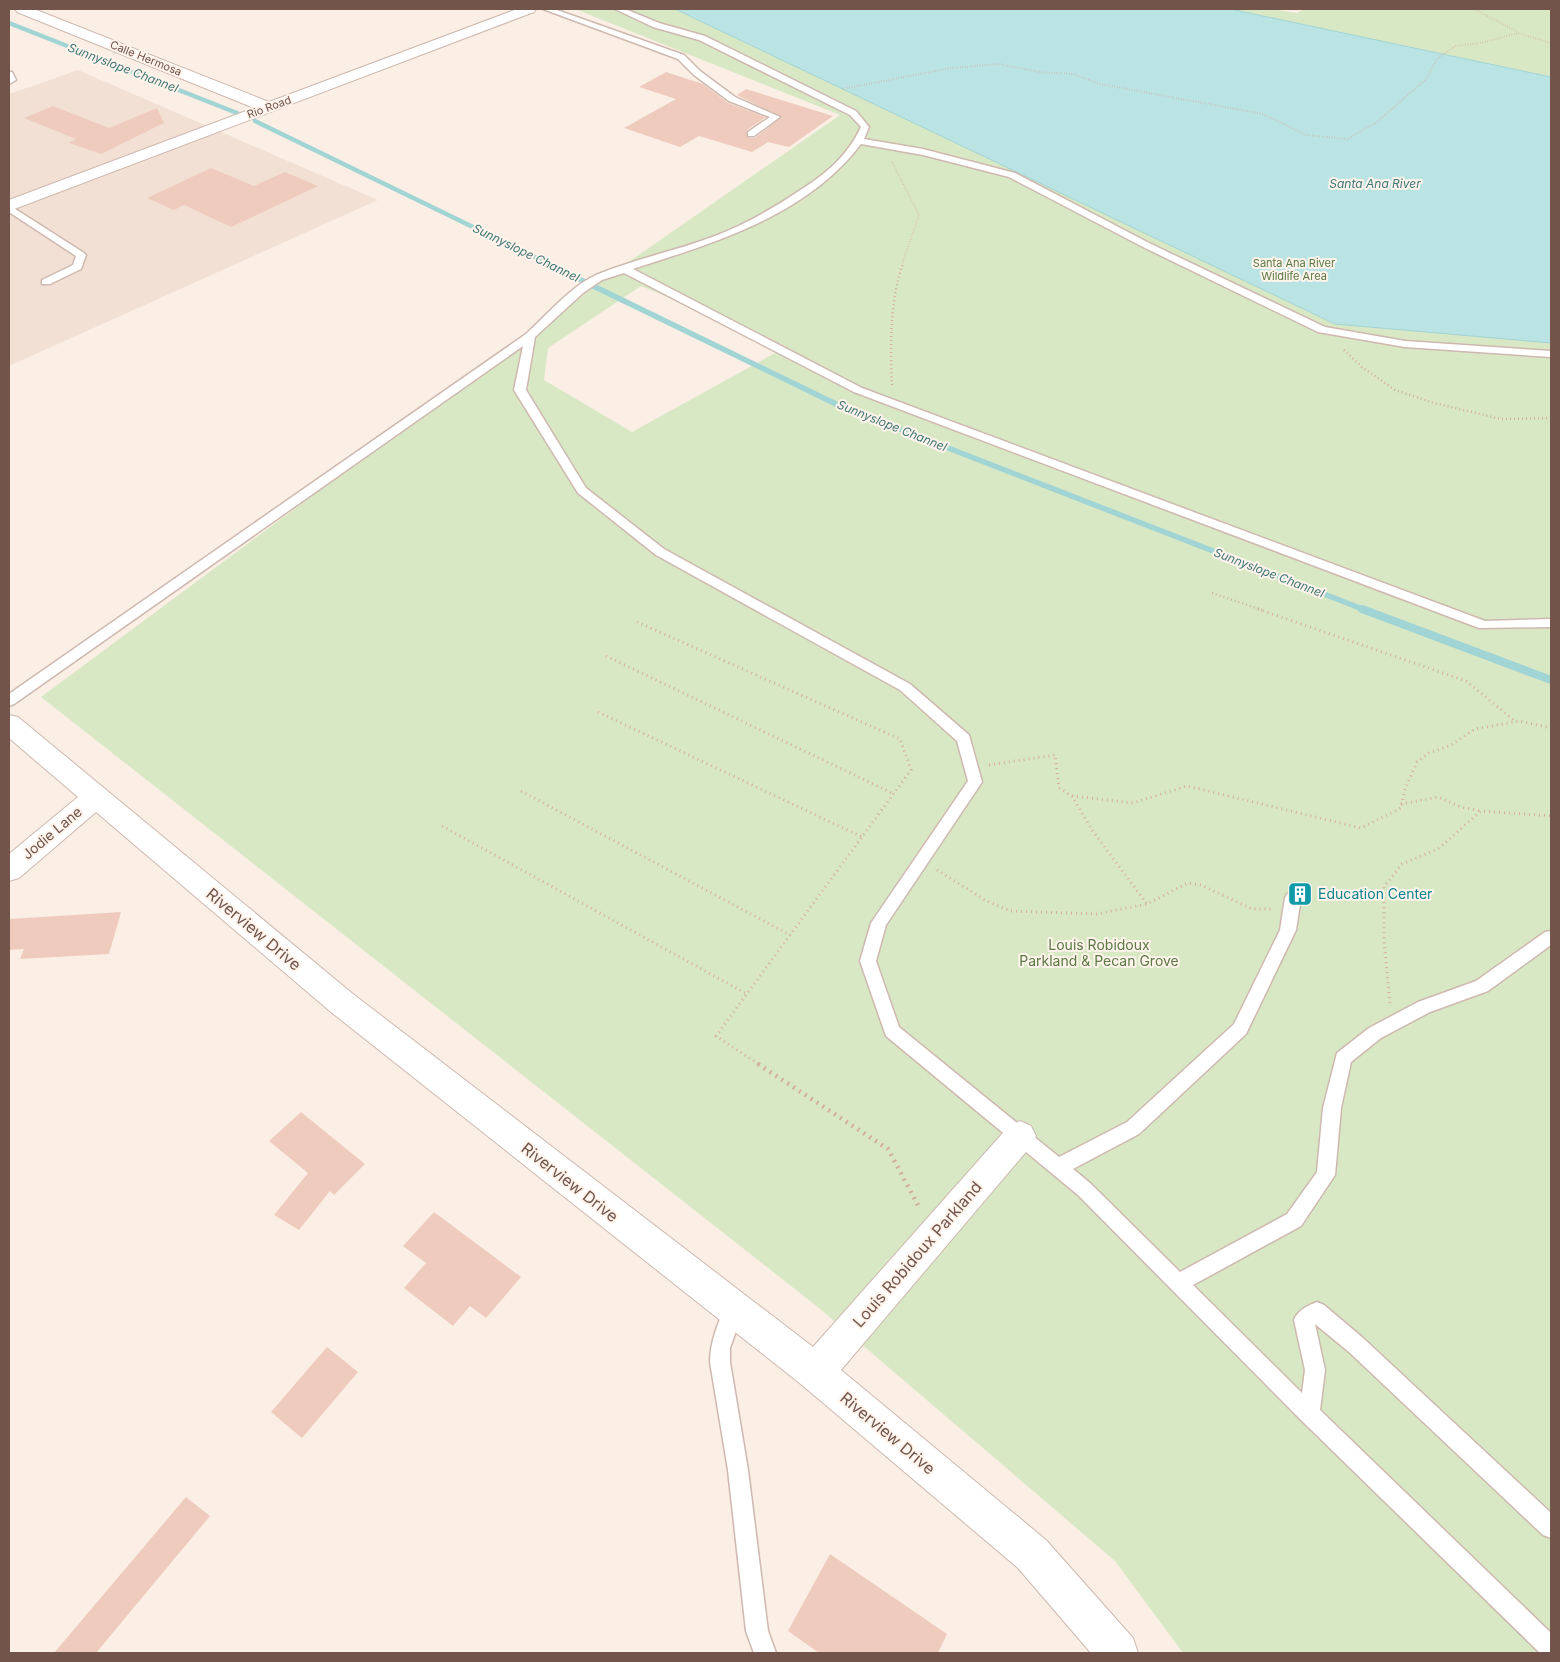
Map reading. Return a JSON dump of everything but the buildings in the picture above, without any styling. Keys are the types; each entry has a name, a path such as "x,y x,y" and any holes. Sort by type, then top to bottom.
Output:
{"street":[{"name":"Calle Hermosa","path":"22,9 262,110"},
{"name":"Rio Road","path":"9,207 529,9"},
{"name":"Riverview Drive","path":"9,724 342,1002 815,1372 1032,1554 1118,1653"},
{"name":"Jodie Lane","path":"9,870 96,797"},
{"name":"Louis Robidoux Parkland","path":"815,1372 1020,1136"}],"lane":[{"path":"547,9 681,57 697,73 732,99 776,116 750,134"},
{"path":"9,701 530,336 579,291 598,278 718,238 774,212 836,168 859,140 865,127 853,113 702,38 656,25 619,9"},
{"path":"9,74 12,80 9,82"},
{"path":"859,140 1012,175 1146,245 1322,330 1405,344 1551,354"},
{"path":"9,207 34,226 66,243 81,255 77,267 46,282"},
{"path":"624,269 858,390 894,404 1484,625 1551,623"},
{"path":"530,336 520,390 582,490 660,552 905,688 964,739 975,782 879,923 868,961 892,1031 1084,1189 1309,1414 1551,1648"},
{"path":"1058,1167 1133,1128 1240,1029 1288,930 1293,898"},
{"path":"1178,1283 1294,1220 1326,1175 1332,1108 1342,1058 1375,1033 1424,1007 1482,986 1551,937"},
{"path":"734,1309 720,1348 720,1362 738,1470 757,1630 765,1653"},
{"path":"1309,1414 1315,1370 1304,1320 1317,1312 1356,1345 1551,1527"}],"path":[{"path":"1474,9 1518,33 1551,43"},
{"path":"816,94 950,68 999,64 1039,72 1073,74 1100,84 1263,114 1306,135 1348,139 1377,122 1426,79 1437,59 1455,46 1481,43 1518,33"},
{"path":"891,146 892,160 919,215 898,277 890,352 894,404"},
{"path":"1322,330 1362,367 1395,390 1434,403 1501,419 1551,418"},
{"path":"1212,593 1466,681 1515,722"},
{"path":"637,622 900,739 911,770 716,1036 888,1148 934,1235"},
{"path":"606,656 894,794"},
{"path":"598,712 862,837"},
{"path":"972,768 1055,755 1059,788 1072,796 1132,803 1186,786 1361,828 1401,808 1405,789 1417,762 1429,753 1451,745 1475,729 1515,722 1551,728"},
{"path":"522,791 790,935"},
{"path":"1072,796 1092,830 1147,904"},
{"path":"1402,804 1438,797 1461,807 1492,813"},
{"path":"1392,1024 1384,941 1384,888 1402,864 1438,849 1481,812 1551,816"},
{"path":"442,826 747,994"},
{"path":"922,859 942,875 1010,911 1097,914 1147,904 1188,883 1200,885 1252,909 1270,910 1293,898"}],"shaded area":[{"path":"78,70 378,200 9,366 9,94"}],"green space":[{"name":"Louis Robidoux Parkland & Pecan Grove","path":"575,9 1271,9 1297,13 1304,9 1551,9 1551,1653 1183,1653 1115,1561 819,1308 41,697 610,275 840,115","holes":["641,286 786,346 632,432 544,380 548,348"]}],"water":[{"name":"Santa Ana River","path":"675,9 1230,9 1551,77 1551,343 1335,324"}],"waterway":[{"name":"Sunnyslope Channel","path":"9,23 237,113"},
{"name":"Sunnyslope Channel","path":"255,121 549,264"},
{"name":"Sunnyslope Channel","path":"546,263 840,406 1365,610"},
{"name":"Sunnyslope Channel","path":"1362,609 1551,680"}],"place":[{"name":"Education Center","path":"1300,894"}],"park label":[{"name":"Santa Ana River Wildlife Area","path":"1294,269"}]}
